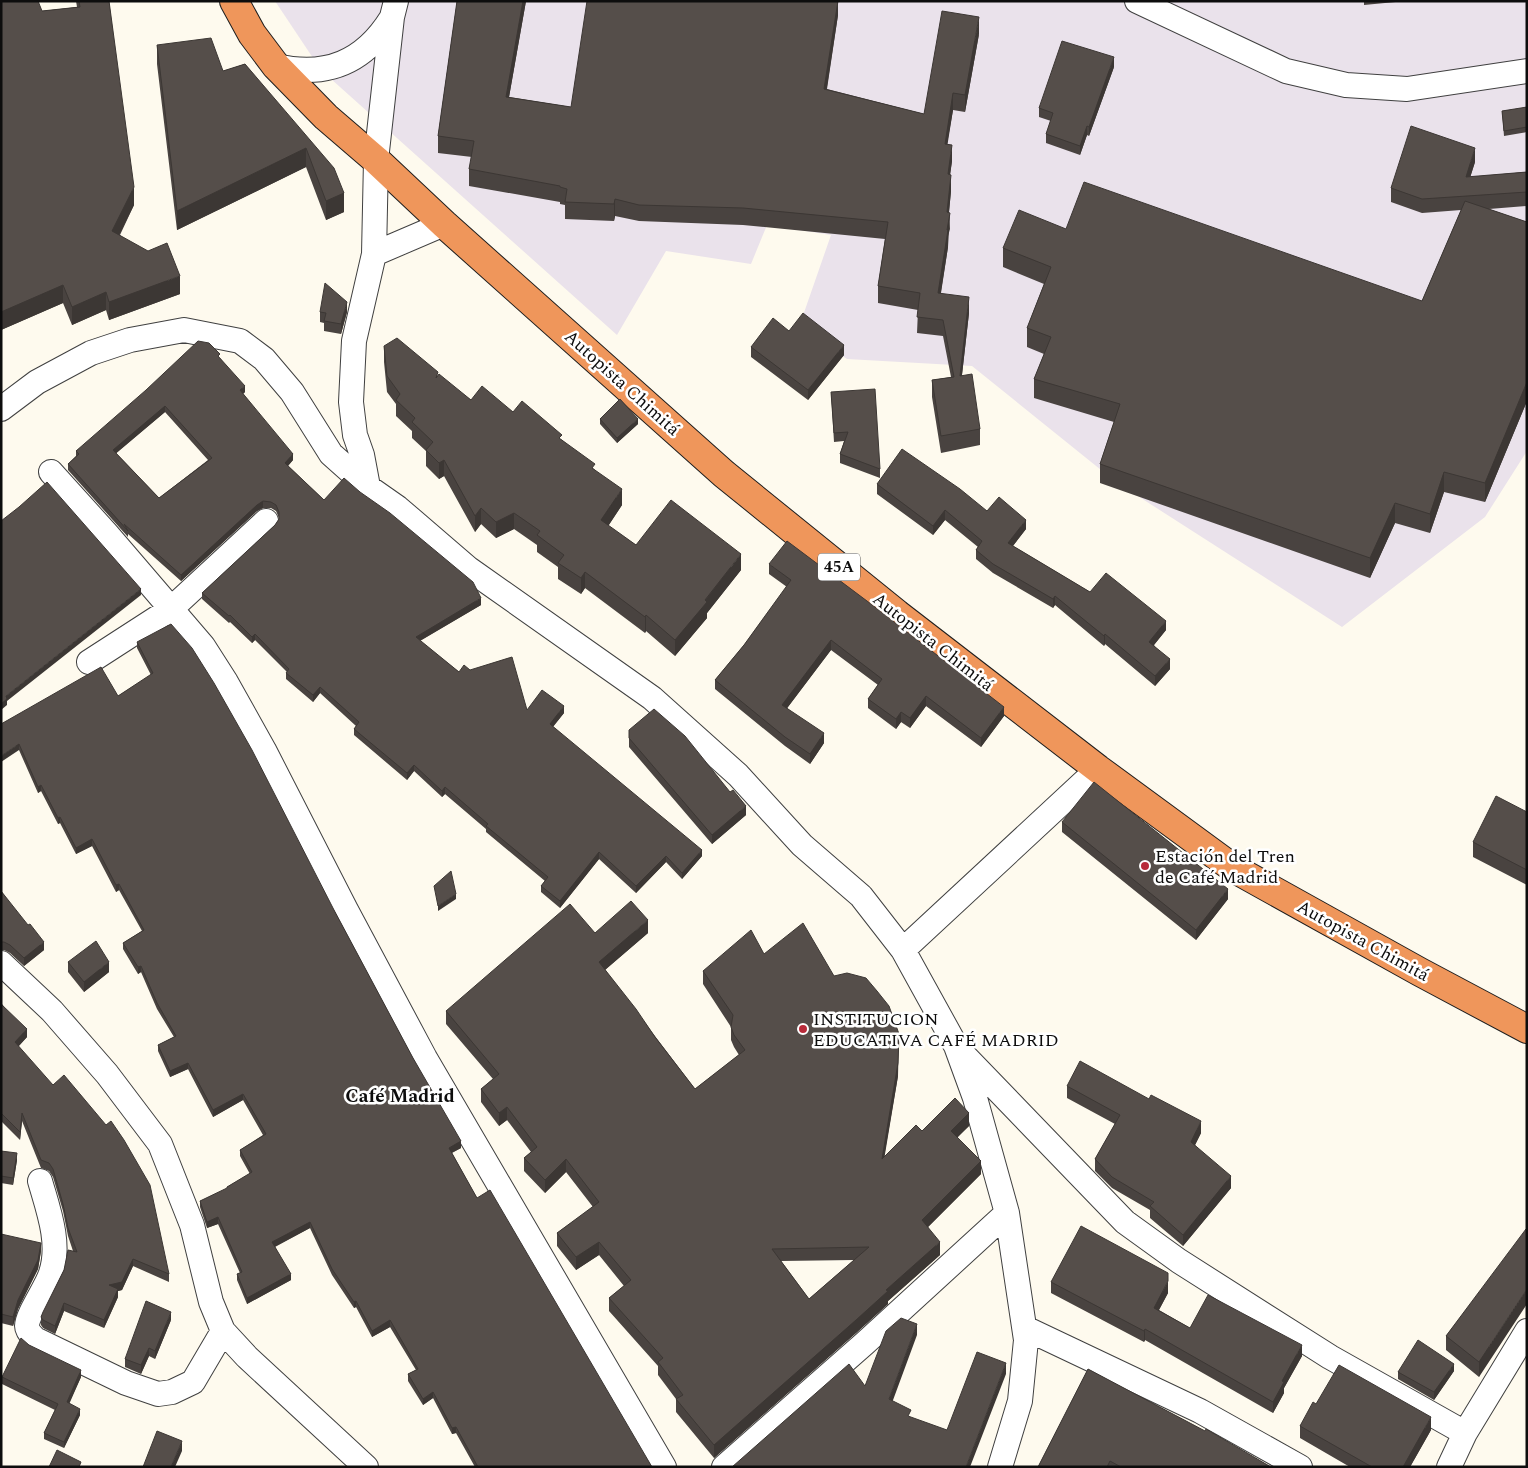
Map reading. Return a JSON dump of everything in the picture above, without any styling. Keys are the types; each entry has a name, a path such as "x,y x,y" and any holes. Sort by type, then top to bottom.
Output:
{"highway":[{"name":"Autopista Chimitá","path":"234,1 252,34 276,66 326,117 724,474 897,614 1098,768 1233,868 1527,1029"}],"street":[{"path":"1138,1 1286,71 1346,85 1406,89 1527,71"},
{"path":"276,66 308,71 340,65 356,57 370,46 383,32 394,9"},
{"path":"368,487 362,455 355,435 351,402 354,341 374,254 376,160 394,9"},
{"path":"374,254 444,224"},
{"path":"1,409 37,382 83,357 130,340 184,330 240,341 264,359 292,392 331,454 368,487 398,508 469,568 652,698 738,775 802,844 861,896 903,950 956,1046 975,1098 1008,1213 1026,1340 1020,1402 1000,1467"},
{"path":"51,472 108,534 203,646 226,682 264,750 425,1058 664,1467"},
{"path":"89,662 171,610 266,521"},
{"path":"903,950 1098,768"},
{"path":"1,962 52,1011 107,1074 160,1144 192,1225 211,1302 223,1331 247,1357 366,1467"},
{"path":"956,1046 1125,1222 1179,1262 1330,1357 1466,1433"},
{"path":"40,1180 55,1246 52,1271 27,1326 30,1334 35,1339 126,1384 158,1394 172,1392 193,1382 223,1331"},
{"path":"724,1467 1008,1213"},
{"path":"1025,1328 1200,1411 1300,1467"},
{"path":"1449,1467 1466,1433 1527,1331"}],"shaded area":[{"path":"275,1 1527,1 1527,451 1485,517 1342,627 1116,482 972,366 847,359 799,327 831,235 767,225 751,264 666,251 617,335 321,70"}],"building":[{"path":"1,1 38,1 42,11 80,7 79,1 109,1 134,187 112,231 148,251 167,243 180,276 109,302 106,292 72,307 63,285 1,312"},
{"path":"457,1 523,1 506,97 571,107 587,1 838,1 824,89 924,114 942,11 979,17 965,95 953,93 945,144 952,145 948,174 951,175 947,212 950,213 938,293 969,297 960,376 972,374 980,429 941,436 932,380 954,377 943,320 917,317 920,293 878,286 888,222 743,208 639,205 615,199 614,204 565,202 567,189 560,186 469,169 474,141 438,136"},
{"path":"211,38 223,71 245,64 334,168 344,193 326,201 306,148 177,211 157,45"},
{"path":"1062,41 1114,57 1089,127 1087,126 1080,146 1046,134 1053,113 1039,108"},
{"path":"1527,107 1527,127 1504,131 1502,111"},
{"path":"1411,126 1475,148 1466,177 1527,172 1527,192 1422,199 1391,188"},
{"path":"1084,182 1422,301 1465,201 1527,222 1527,382 1485,483 1444,472 1430,514 1395,503 1370,558 1100,464 1120,404 1034,379 1051,337 1027,328 1051,267 1003,248 1019,210 1066,229"},
{"path":"325,283 347,302 341,324 324,321 326,313 320,312"},
{"path":"803,313 844,345 808,390 751,347 773,318 789,331"},
{"path":"397,338 438,372 436,378 439,374 471,400 482,386 513,412 522,401 562,435 559,438 595,464 592,468 622,489 601,520 636,545 671,500 741,554 705,600 707,602 675,640 646,615 645,617 585,572 581,578 558,563 564,555 537,535 540,531 514,513 496,522 481,508 475,516 444,460 439,463 426,450 433,442 412,422 415,418 396,400 400,394 387,376 384,346"},
{"path":"198,341 209,343 245,386 240,390 293,454 285,463 324,500 344,478 390,513 473,582 481,598 416,637 459,672 464,665 470,670 512,657 527,710 542,690 564,706 550,724 702,850 682,873 666,856 636,886 599,852 560,901 541,886 548,877 486,826 488,824 445,787 442,791 414,765 407,773 354,729 359,722 320,687 313,695 286,673 289,669 255,634 252,637 230,615 202,593 275,525 279,519 276,505 263,501 257,505 181,575 124,524 128,531 68,464 79,454 76,451 146,390","holes":["165,406 212,458 159,498 113,450"]},
{"path":"875,389 880,469 840,454 848,432 834,433 831,392"},
{"path":"620,399 638,419 617,438 600,419"},
{"path":"902,449 960,489 987,511 999,497 1026,520 1008,543 1090,592 1106,573 1166,621 1149,642 1170,659 1155,676 1105,634 1104,636 1055,596 1053,599 993,564 976,550 982,541 945,510 933,526 877,484"},
{"path":"47,482 141,589 6,696 7,699 1,704 1,521"},
{"path":"787,541 1004,707 981,738 926,696 910,718 901,712 896,719 868,699 882,679 831,640 782,705 824,733 810,754 785,737 715,680 744,645 791,580 769,564"},
{"path":"171,624 192,648 252,750 413,1058 461,1141 449,1148 477,1198 490,1190 652,1467 478,1467 456,1427 452,1428 433,1392 423,1399 408,1374 418,1369 390,1320 372,1331 356,1301 354,1302 332,1269 310,1222 272,1242 291,1274 247,1298 237,1274 242,1272 218,1217 207,1222 200,1201 227,1188 252,1172 240,1150 266,1134 243,1094 213,1110 188,1063 170,1071 158,1045 176,1036 157,1003 141,966 138,967 123,943 144,930 119,884 116,885 92,839 76,848 41,785 38,787 19,744 1,756 1,724 101,667 118,696 153,673 137,642"},
{"path":"654,709 685,736 730,792 733,790 746,806 712,835 629,738 629,730"},
{"name":"Estación del Tren de Café Madrid","path":"1094,782 1228,889 1196,930 1062,822"},
{"path":"1496,796 1527,812 1527,870 1473,842"},
{"path":"451,871 456,894 438,906 434,886"},
{"path":"1,891 44,942 24,958 10,945 1,942"},
{"path":"631,901 648,920 599,962 695,1089 745,1050 734,1035 731,1027 733,1015 703,971 751,930 764,954 803,923 834,976 847,973 866,978 889,1006 899,1034 898,1063 882,1159 916,1125 922,1131 955,1098 969,1113 951,1131 981,1161 922,1220 940,1242 886,1290 888,1291 856,1320 714,1445 676,1399 683,1395 658,1362 663,1358 609,1298 631,1280 599,1242 576,1257 557,1233 599,1202 566,1159 545,1180 524,1158 537,1147 507,1107 499,1113 481,1089 499,1074 446,1011 570,904 595,933","holes":["869,1247 809,1299 772,1249"]},
{"path":"96,941 109,962 84,982 68,962"},
{"path":"1,1004 27,1029 15,1042 53,1085 64,1075 106,1125 111,1121 150,1185 169,1274 133,1259 122,1282 109,1285 118,1289 104,1320 64,1303 55,1326 41,1317 64,1270 68,1250 77,1252 68,1228 53,1169 49,1163 41,1160 22,1113 20,1132 1,1113"},
{"path":"1080,1061 1149,1099 1151,1095 1201,1121 1191,1142 1231,1176 1183,1235 1150,1206 1154,1202 1112,1177 1095,1159 1120,1115 1067,1086"},
{"path":"1,1151 17,1153 13,1178 1,1176"},
{"path":"1081,1226 1168,1273 1168,1281 1154,1308 1190,1328 1208,1295 1302,1345 1282,1381 1284,1382 1273,1402 1145,1329 1144,1331 1051,1282"},
{"path":"1526,1229 1527,1289 1479,1362 1446,1336"},
{"path":"1,1234 41,1243 38,1260 18,1300 13,1317 1,1314"},
{"path":"146,1301 171,1312 155,1351 149,1348 141,1365 125,1359"},
{"path":"901,1318 917,1324 889,1399 911,1410 908,1416 947,1430 977,1352 1006,1363 966,1467 732,1467 849,1364 865,1386 886,1331"},
{"path":"21,1338 29,1345 81,1370 67,1402 80,1409 64,1442 44,1433 58,1404 2,1377"},
{"path":"1418,1340 1454,1364 1434,1392 1398,1372"},
{"path":"1339,1365 1431,1417 1403,1467 1372,1467 1300,1426 1313,1402 1316,1404"},
{"path":"1088,1369 1205,1431 1206,1429 1271,1467 1121,1467 1110,1461 1107,1467 1038,1467"},
{"path":"157,1431 182,1441 171,1467 143,1467"},
{"path":"57,1450 81,1462 79,1467 49,1467"}],"place":[{"name":"Estación del Tren de Café Madrid","path":"1145,866"},
{"name":"INSTITUCION EDUCATIVA CAFÉ MADRID","path":"803,1029"}],"district":[{"name":"Café Madrid","path":"400,1096"}]}
